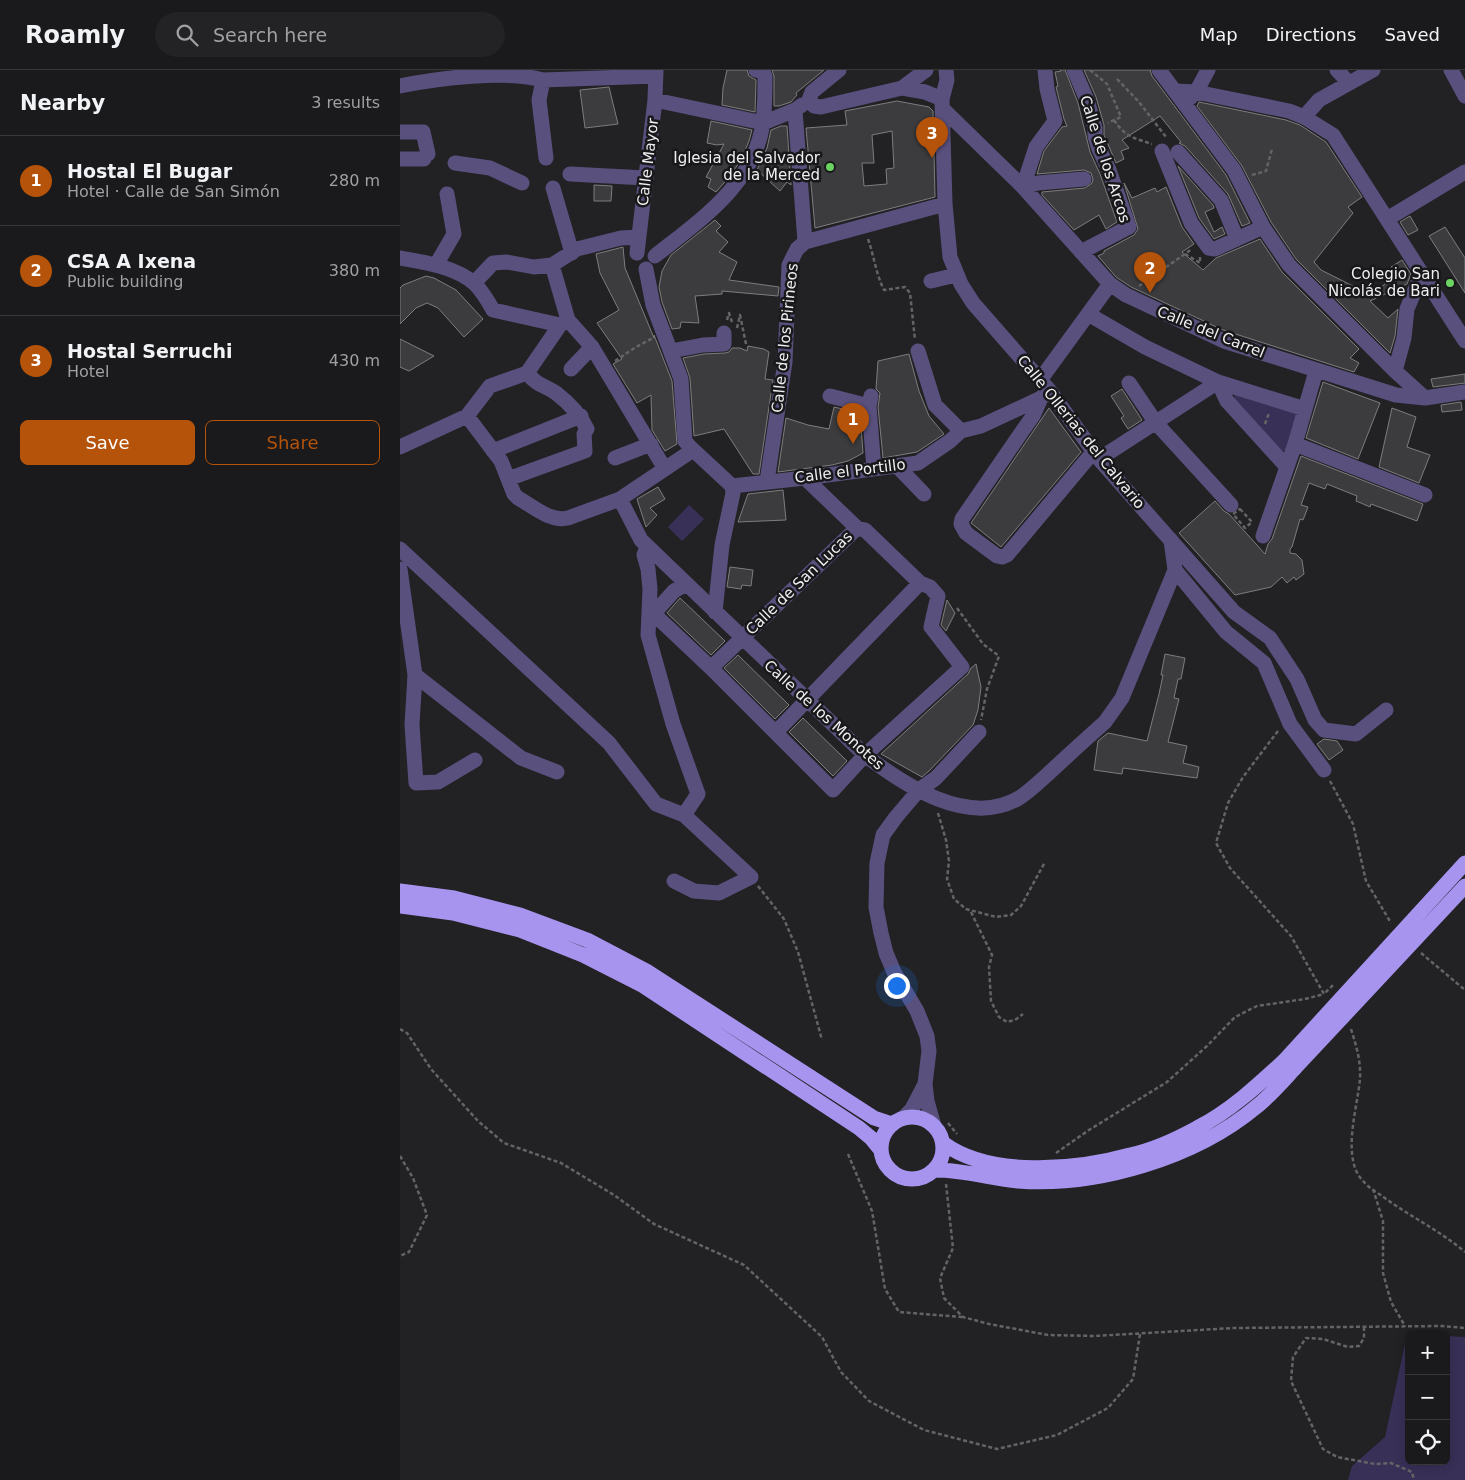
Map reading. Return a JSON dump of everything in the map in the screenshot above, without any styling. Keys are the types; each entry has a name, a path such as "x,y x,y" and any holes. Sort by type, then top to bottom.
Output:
{"highway":[{"path":"400,906 453,913 520,930 584,955 642,985 859,1128 880,1149 888,1169 901,1177 916,1179 940,1170 1018,1181 1045,1182 1074,1180 1138,1168 1174,1155 1206,1139 1234,1124 1257,1107 1289,1065 1465,863"},
{"path":"943,1143 957,1153 974,1160 1026,1167 1071,1166 1131,1155 1197,1128 1224,1112 1256,1087 1289,1065 1465,886"},
{"path":"400,891 454,898 520,915 587,940 648,972 874,1118 898,1121 919,1118 939,1122 943,1143 940,1170"},
{"path":"880,1149 886,1131 898,1121"}],"street":[{"path":"433,70 454,75"},
{"path":"655,256 649,249 642,249 637,254 636,263 641,268 646,269 654,265 655,256 709,213 727,195 742,175 753,154 763,123 765,76 763,72 756,70"},
{"path":"815,103 812,92 838,70"},
{"path":"902,88 926,70"},
{"name":"Calle Ollerias del Calvario","path":"946,70 947,80 942,104 948,249 956,275 973,303 1096,455 1234,612 1270,638 1297,679 1315,720 1324,730 1356,734 1386,710"},
{"path":"1023,187 1041,156 1036,146 1055,121 1047,89 1045,70"},
{"name":"Calle de los Arcos","path":"1074,70 1087,100 1095,128 1095,136 1110,170 1129,227 1081,252"},
{"path":"1159,70 1176,90 1234,170 1263,227 1289,265 1395,371 1425,398"},
{"path":"1185,103 1196,92 1208,70"},
{"path":"1337,70 1348,83"},
{"path":"1304,117 1319,100 1373,70"},
{"path":"1451,70 1465,96"},
{"path":"400,86 454,75 513,72 531,74 543,80 656,73"},
{"name":"Calle Mayor","path":"637,254 655,100 656,73"},
{"path":"543,80 540,100 546,158"},
{"path":"655,100 763,123 815,103 902,88 925,92 942,104"},
{"path":"1176,90 1196,92 1289,111 1304,117 1333,136 1465,340"},
{"name":"Calle del Carrel","path":"942,104 1023,187 1110,284 1126,295 1224,340 1396,396 1425,398 1465,392"},
{"name":"Calle de los Pirineos","path":"767,481 785,362 789,265 797,249 804,242 795,110"},
{"path":"400,132 423,132 426,157 400,159"},
{"path":"1167,148 1221,200 1237,239"},
{"path":"1167,148 1191,223 1209,248 1215,249 1263,227"},
{"path":"455,163 490,168 522,183"},
{"path":"1387,219 1465,172"},
{"path":"570,174 646,178"},
{"path":"1023,187 1038,183 1084,179"},
{"path":"553,188 572,253"},
{"path":"400,268 430,264 454,234 447,194"},
{"path":"804,242 945,204"},
{"path":"474,283 494,263 507,262 534,267 552,265 578,249 605,242 639,237"},
{"path":"400,258 451,270 474,283 493,310 564,322 592,347 665,469"},
{"path":"400,447 467,416 490,386 527,373 564,322 552,265"},
{"path":"646,269 653,305 682,382 687,444 732,486 733,493 722,545 715,612"},
{"path":"1395,371 1404,338 1407,309 1422,273"},
{"path":"931,281 956,275"},
{"path":"1110,284 1072,339 1043,389 1033,416 962,519 961,524 966,533 997,556 1007,555 1096,455 1156,423 1218,382"},
{"path":"1088,314 1145,347 1218,382 1305,409"},
{"path":"671,351 703,345 724,344 724,333"},
{"path":"571,368 592,347"},
{"path":"918,351 935,405 961,431"},
{"path":"1263,536 1295,444 1316,371"},
{"path":"508,479 585,451 584,434 587,429 581,416 555,393 535,383 527,373"},
{"path":"1218,382 1227,401 1286,466"},
{"path":"1130,383 1156,423 1239,514"},
{"name":"Calle el Portillo","path":"732,486 918,463 961,431 981,426 1043,389"},
{"path":"830,396 870,401 874,469"},
{"path":"467,416 501,461 514,494 551,517 556,518 568,518 620,499 693,450"},
{"path":"494,450 581,416"},
{"path":"614,458 651,444"},
{"path":"1295,444 1426,495"},
{"path":"897,466 924,494"},
{"path":"686,584 674,591 656,610 655,615 833,790 865,756 962,667 931,627 938,596 930,588 920,583 865,530 857,528 805,478"},
{"name":"Calle de los Monotes","path":"620,499 636,532 648,547 865,756 889,773 919,790 959,806 995,807 1018,799 1105,722 1122,698 1175,570"},
{"name":"Calle de San Lucas","path":"711,668 857,528"},
{"path":"1171,540 1175,570 1226,632 1264,663 1290,724 1324,770"},
{"path":"648,547 645,551 644,560 648,569 650,589 648,636 673,724 698,794 684,815"},
{"path":"400,549 608,743 656,804 684,815 750,877 719,893 694,892 674,881"},
{"path":"400,570 401,588 415,675 406,723 416,783 438,782 475,760"},
{"path":"776,732 920,583"},
{"path":"415,675 521,758 557,772"},
{"path":"939,1122 927,1101 925,1084 929,1051 927,1036 917,1011 894,972 886,953 878,916 875,889 877,863 884,835 896,817 919,790 936,778 979,732"},
{"path":"898,1121 912,1109 925,1084"}],"path":[{"path":"1089,70 1107,84 1121,117 1114,120 1121,131 1167,148"},
{"path":"1117,79 1139,102 1167,148"},
{"path":"1240,180 1266,171 1272,149"},
{"path":"864,226 875,258 879,280 884,290 905,287 910,294 914,336 918,351"},
{"path":"1126,295 1192,249"},
{"path":"1186,254 1200,263 1200,260"},
{"path":"606,368 636,347 664,333"},
{"path":"1264,429 1271,408"},
{"path":"1263,416 1268,418"},
{"path":"1239,514 1252,522 1249,526 1245,528 1239,514"},
{"path":"1242,524 1248,518"},
{"path":"957,608 984,644 999,656 986,688 979,732"},
{"path":"1288,718 1243,777 1228,803 1216,843 1230,868 1291,936 1324,994"},
{"path":"1324,770 1353,824 1366,881 1392,922 1385,929"},
{"path":"941,800 936,808 946,840 949,861 948,879 954,898 966,909 996,917 1012,915 1021,906 1045,862"},
{"path":"750,877 784,919 798,952 822,1040"},
{"path":"970,911 992,955 989,968 991,1001 999,1018 1007,1022 1015,1020 1023,1014"},
{"path":"1420,952 1465,990"},
{"path":"1324,994 1336,982"},
{"path":"1061,1154 1054,1154 1166,1082 1207,1046 1235,1017 1257,1006 1305,999 1329,993"},
{"path":"1350,1025 1359,1055 1360,1078 1352,1152 1356,1171 1363,1182 1394,1205 1448,1238 1465,1252"},
{"path":"400,1029 407,1033 431,1069 478,1121 504,1143 561,1163 614,1195 654,1224 744,1266 822,1337 841,1372 869,1401 924,1430 997,1449 1057,1435 1108,1408 1133,1379 1140,1334"},
{"path":"939,1122 960,1138"},
{"path":"848,1154 872,1210 886,1289 899,1312 963,1317 988,1324 1048,1335 1094,1336 1233,1328 1405,1326 1465,1328"},
{"path":"400,1156 413,1178 427,1216 409,1252 400,1256"},
{"path":"940,1170 953,1248 940,1278 944,1298 963,1317"},
{"path":"1373,1189 1383,1221 1383,1273 1391,1302 1405,1326"},
{"path":"1364,1327 1364,1338 1359,1346 1348,1346 1323,1339 1306,1338 1293,1357 1292,1381 1323,1449 1337,1457 1374,1464 1391,1463 1412,1472 1414,1480"}],"shaded area":[{"path":"1236,393 1298,413 1288,449 1281,452 1233,399"},
{"path":"689,505 704,519 682,541 668,527"},
{"path":"1450,1336 1465,1337 1465,1480 1348,1480 1352,1466 1385,1437 1405,1344 1405,1465 1450,1465"}],"building":[{"path":"727,70 747,70 749,76 756,80 755,112 722,105"},
{"path":"772,70 824,70 796,93 797,95 791,102 774,106 774,76"},
{"path":"1065,70 1078,103 1090,152 1117,222 1106,229 1099,215 1074,230 1042,195 1042,192 1085,188 1092,183 1093,179 1091,173 1084,170 1037,174 1044,151 1062,127 1067,126 1056,87 1058,86 1055,72"},
{"path":"1084,70 1150,70 1152,76 1226,175 1250,223 1242,226 1228,194 1185,146 1179,143 1181,142 1160,116 1122,140 1129,148 1121,151 1124,159 1116,163 1104,135 1104,125 1096,97"},
{"path":"609,87 618,124 585,128 580,90"},
{"path":"897,101 929,107 933,111 935,197 815,228 806,128 847,125 845,111","holes":["892,131 894,168 886,169 887,184 864,186 862,163 874,163 872,135"]},
{"path":"1199,102 1286,120 1300,125 1326,142 1362,197 1348,207 1353,213 1314,262 1321,270 1357,288 1369,289 1383,286 1394,273 1391,267 1402,260 1411,274 1407,284 1370,301 1388,318 1398,309 1395,336 1390,353 1296,259 1271,222 1242,166 1197,106"},
{"path":"711,121 752,130 741,160 716,192 708,187 711,179 706,177 724,144 707,143"},
{"path":"787,126 791,185 787,182 780,191 757,170 767,148 771,130"},
{"path":"1178,166 1213,205 1214,208 1205,212 1214,232 1222,227 1225,234 1214,239 1199,218"},
{"path":"1124,183 1132,198 1155,188 1157,192 1166,187 1182,227 1194,244 1182,252 1203,270 1216,258 1260,239 1282,272 1359,349 1350,358 1359,363 1354,372 1223,330 1131,287 1116,277 1098,256 1134,235 1138,229"},
{"path":"594,185 612,186 611,201 594,201"},
{"path":"1410,216 1418,230 1408,235 1400,222"},
{"path":"715,220 721,226 716,231 728,242 719,252 737,262 729,280 779,287 778,296 722,291 722,294 695,296 699,323 681,322 680,328 672,329 662,302 659,287 662,271 671,255"},
{"path":"1445,227 1465,258 1465,293 1429,236"},
{"path":"623,247 625,268 672,381 677,444 665,451 652,430 651,395 637,403 613,364 622,359 597,323 619,310 600,273 596,254"},
{"path":"426,276 434,278 456,290 483,319 464,337 438,308 427,303 416,308 400,324 400,288"},
{"path":"400,339 434,356 409,371 400,367"},
{"path":"748,346 764,349 769,352 765,379 773,380 759,474 753,474 724,429 694,436 690,378 683,358 725,353 729,352 732,348 740,348 747,351"},
{"path":"909,354 919,391 929,416 944,434 917,452 883,458 878,407 880,393 876,389 878,361"},
{"path":"1465,374 1465,383 1433,387 1431,379"},
{"path":"1323,382 1380,403 1358,459 1306,438"},
{"path":"1122,389 1142,420 1128,429 1121,418 1124,416 1111,396"},
{"path":"1461,402 1462,410 1442,412 1441,405"},
{"path":"834,407 860,413 863,453 848,461 832,465 778,472 786,418 829,429"},
{"path":"1049,408 1081,452 1001,547 971,523"},
{"path":"1392,408 1416,417 1407,447 1430,455 1419,483 1379,467"},
{"path":"1301,456 1423,504 1417,521 1371,504 1370,507 1356,501 1357,496 1327,484 1325,489 1309,483 1301,505 1308,507 1303,520 1300,519 1290,549 1290,553 1296,554 1302,560 1304,574 1296,580 1294,577 1287,583 1282,577 1271,587 1235,595 1179,533 1215,501 1265,554"},
{"path":"658,487 665,499 650,508 657,515 646,527 637,499"},
{"path":"783,490 786,520 738,522 748,494"},
{"path":"730,567 753,570 751,586 742,585 741,589 727,587"},
{"path":"680,598 725,641 711,655 667,613"},
{"path":"947,600 955,613 946,631 941,625"},
{"path":"1165,654 1185,658 1181,679 1178,679 1174,698 1179,699 1168,742 1187,746 1183,763 1199,767 1197,778 1123,768 1122,774 1094,770 1098,741 1108,733 1147,741 1163,675 1161,675"},
{"path":"738,655 789,705 775,719 724,668"},
{"path":"976,664 981,687 978,710 973,725 930,770 922,777 881,754 968,674"},
{"path":"803,718 847,761 833,776 789,732"},
{"path":"1324,739 1337,741 1343,750 1329,760 1317,744"}],"place":[{"name":"Hostal Serruchi","path":"932,158"},
{"name":"Iglesia del Salvador de la Merced","path":"830,167"},
{"name":"Colegio San Nicolás de Bari","path":"1450,283"},
{"name":"CSA A Ixena","path":"1150,293"},
{"name":"Hostal El Bugar","path":"853,444"}]}
